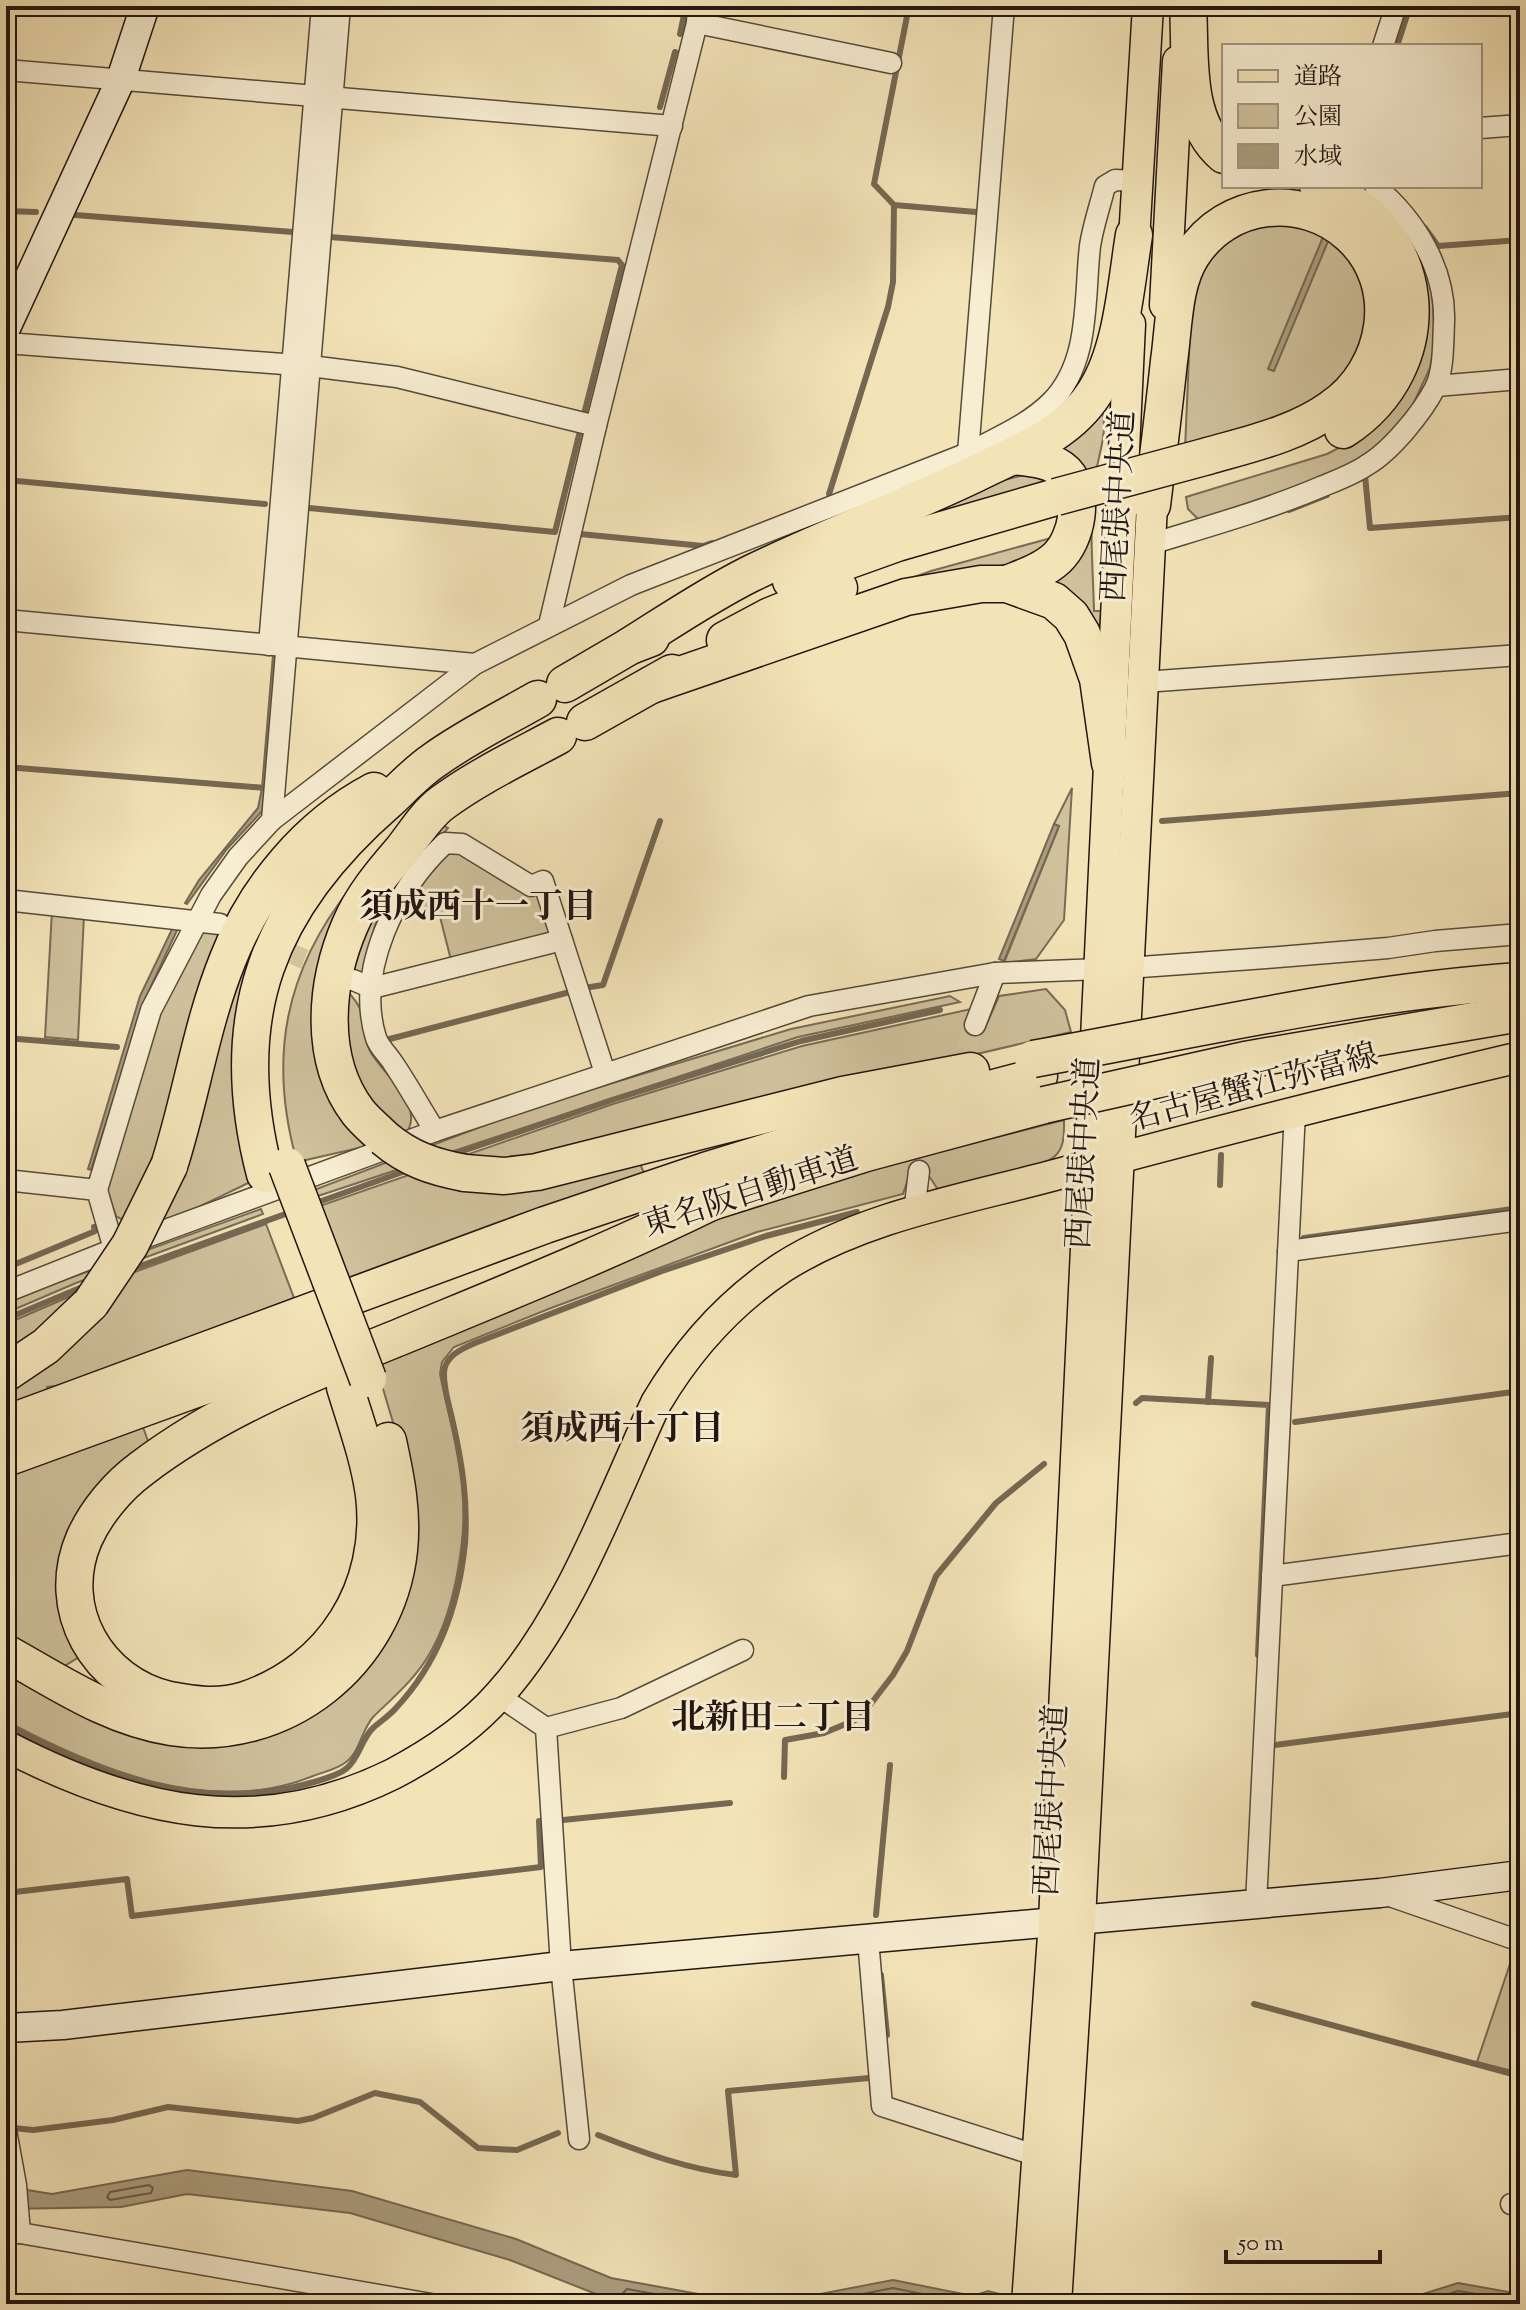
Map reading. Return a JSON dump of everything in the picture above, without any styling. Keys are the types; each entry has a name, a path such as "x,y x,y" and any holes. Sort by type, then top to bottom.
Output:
{"highway":[{"path":"1188,6 1195,104 1209,138 1222,153"},
{"path":"276,1170 272,1080 279,1015 295,958 307,930 356,862 439,805 770,616 1057,509 1208,467 1305,450 1338,434 1367,412 1383,394 1405,353 1411,330 1412,306 1408,282 1392,243 1355,206 1323,188"},
{"path":"1152,505 1177,299 1192,255 1225,223 1243,212 1265,207 1302,210 1336,224 1352,236 1365,252 1376,271 1382,292 1384,315 1381,337 1365,377 1349,395 1310,421 1208,467"},
{"path":"6,1373 46,1346 91,1303 130,1245 169,1166 228,959 260,897 313,833 347,805 433,761 750,574 931,495 1012,456 1063,427 1081,412 1106,372 1116,340 1134,235"},
{"path":"1007,584 1056,559 1067,547 1076,517 1076,497 1072,482 1064,471 1042,460 1012,456"},
{"path":"630,646 832,565 965,522 1057,509"},
{"path":"651,685 906,597 981,584 1007,584 1054,601 1071,616 1082,634 1098,679 1110,763"},
{"path":"6,1653 64,1688 106,1708 146,1722 195,1730 219,1730 263,1721 284,1712 326,1685 354,1658 376,1626 390,1590 399,1553 399,1493 387,1439 356,1383 276,1170 252,1116 248,1055 257,995 276,939 308,885 361,824 433,761"},
{"path":"439,805 363,900 345,939 332,992 328,1025 333,1059 343,1086 358,1112 384,1138 412,1158 433,1167 465,1173 504,1176 537,1172 843,1095 1039,1080"},
{"name":"東名阪自動車道","path":"6,1424 545,1225 854,1125 1255,1028 1520,982"},
{"name":"東名阪自動車道","path":"6,1458 713,1201 866,1153 1039,1080 1245,1060 1520,1013"},
{"path":"356,1383 375,1523 368,1574 361,1596 333,1641 308,1667 282,1684 237,1703 212,1706 162,1698 138,1689 117,1676 100,1658 84,1630 76,1601 76,1579 84,1539 120,1487 140,1469 198,1431 303,1377 629,1242 713,1201"}],"main road":[{"name":"西尾張中央道","path":"1114,968 1110,763 1134,235 1148,6"},
{"name":"西尾張中央道","path":"1042,2295 1067,1920 1114,968 1144,682 1181,6"},
{"name":"名古屋蟹江弥富線","path":"6,1746 96,1788 140,1801 208,1812 266,1811 312,1804 361,1789 419,1760 460,1731 499,1696 563,1604 656,1403 673,1375 706,1333 742,1297 784,1267 848,1233 914,1213 1295,1111 1520,1057"},
{"name":"西尾張中央道","path":"1042,2295 1038,2156 1067,1920"}],"street":[{"path":"6,328 121,79 145,6"},
{"path":"322,6 324,96"},
{"path":"272,820 278,646 301,366 324,96 340,6"},
{"path":"968,453 1004,6"},
{"path":"1384,44 1396,6"},
{"path":"549,625 698,14 891,63"},
{"path":"6,70 672,126"},
{"path":"1482,128 1520,125"},
{"path":"114,1249 97,1190 151,1010 211,895 238,857 272,820 475,664 549,625 631,585 968,453 1021,426 1050,404 1066,385 1080,340 1088,296 1090,244 1105,186 1115,180 1137,181"},
{"path":"1151,544 1267,507 1368,465 1394,443 1436,386 1444,326 1442,290 1427,249 1393,200 1378,188"},
{"path":"6,343 301,366 397,377 596,426"},
{"path":"1436,386 1520,379"},
{"path":"6,620 475,664"},
{"path":"1144,682 1520,655"},
{"path":"363,984 372,975 391,919 407,888 445,843 462,844 531,886 543,881 605,1073"},
{"path":"6,900 198,919 220,924"},
{"path":"6,1292 435,1131 809,1006 995,973 1114,968 1388,948 1520,934"},
{"path":"363,984 562,940"},
{"path":"975,1025 995,973"},
{"path":"363,984 377,1040 435,1131"},
{"path":"1256,1904 1295,1111"},
{"path":"914,1213 919,1171"},
{"path":"6,1180 97,1190"},
{"path":"1288,1251 1520,1220"},
{"path":"1272,1576 1520,1543"},
{"path":"499,1696 546,1728 621,1708 743,1650"},
{"path":"546,1728 561,1966 579,2139"},
{"path":"6,2028 63,2025 561,1966 1380,1893 1520,1875"},
{"path":"1380,1893 1520,1941"},
{"path":"868,1939 882,2106 1038,2156"},
{"path":"6,2130 16,2185 14,2227 390,2301 431,2304"}],"green space":[{"path":"1340,188 1366,188 1388,206 1421,258 1432,288 1435,340 1430,368 1409,413 1369,457 1203,524 1188,509 1186,497 1327,454 1362,436 1394,403"},
{"path":"1292,218 1349,250 1373,317 1353,372 1300,411 1185,449 1190,332 1197,282 1207,259 1243,226"},
{"path":"1102,410 1104,428 1094,485 1092,532 1094,611 1101,611 1100,637 1046,581 1067,569 1050,452"},
{"path":"1024,475 1052,481 873,539 1004,480"},
{"path":"1051,538 1033,561 909,579 931,571"},
{"path":"1072,788 1064,920 1036,959 1004,963 1059,826 1054,824"},
{"path":"444,826 448,828 392,892 375,925 363,973 349,968 358,938 401,863"},
{"path":"451,849 541,894 553,931 548,939 452,964 437,905 396,916 413,888"},
{"path":"352,886 323,972 372,1145 297,1162 284,1087 288,1017 311,950"},
{"path":"52,911 84,915 78,1040 45,1037"},
{"path":"204,925 259,945 253,1181 180,1215 150,1225 136,1226 116,1216 107,1191 158,1018 187,953"},
{"path":"1046,989 1065,1010 1071,1032 578,1147 638,1159 644,1173 496,1223 337,1282 311,1209 613,1104 802,1046 971,1009 967,1032 985,1028 999,996"},
{"path":"346,990 362,1014 370,1051 407,1102 411,1114 404,1136 371,1105 349,1061"},
{"path":"950,996 960,1002 798,1037 309,1199 306,1193 533,1107 791,1029"},
{"path":"1064,1120 1061,1148 1055,1156 1034,1167 939,1191 925,1170 910,1173 903,1194 757,1232 454,1347 442,1362 440,1374 458,1454 463,1523 458,1569 447,1615 418,1671 374,1716 355,1752 343,1764 274,1788 235,1792 195,1790 116,1771 6,1721 6,1669 286,1725 404,1459 375,1362 707,1222 902,1161"},
{"path":"261,1209 263,1214 76,1283 6,1313 6,1301"},
{"path":"266,1224 294,1298 73,1384 47,1387 48,1394 8,1407 6,1394 40,1369 6,1363 6,1324 80,1292"},
{"path":"143,1427 149,1444 101,1490 81,1656 61,1668 6,1637 6,1474"},
{"path":"1515,1949 1520,1951 1520,2073 1477,2062"}],"water":[{"path":"1323,237 1329,239 1274,371 1268,369"},
{"path":"273,655 277,655 265,808 227,849 187,904 199,880 258,808"},
{"path":"1054,824 1059,826 1004,961 999,959"},
{"path":"175,923 179,926 146,997 91,1170 88,1169 140,996"},
{"path":"187,2170 352,2191 516,2239 611,2278 753,2304 637,2304 606,2298 510,2260 350,2213 187,2194 121,2207 6,2209 6,2189 52,2194"},
{"path":"893,2280 973,2296 988,2291 1038,2304 768,2304"},
{"path":"1458,2283 1520,2294 1520,2304 1391,2304"}],"waterway":[{"path":"680,34 686,6"},
{"path":"909,6 874,184 894,205 976,212"},
{"path":"1398,44 1410,6"},
{"path":"660,107 675,52"},
{"path":"829,494 888,307 893,282 894,205"},
{"path":"6,211 36,212"},
{"path":"75,215 293,232"},
{"path":"1425,228 1438,246 1520,240"},
{"path":"330,237 618,260 622,265 584,414"},
{"path":"309,508 555,532 580,431"},
{"path":"1365,475 1370,528 1520,517"},
{"path":"6,480 265,504"},
{"path":"1289,510 1327,495"},
{"path":"580,534 703,546 712,543"},
{"path":"6,767 265,788"},
{"path":"1162,821 1520,793"},
{"path":"584,988 603,985 660,821"},
{"path":"382,1041 570,992"},
{"path":"448,1156 615,1099 801,1041 940,1010"},
{"path":"6,1038 117,1047"},
{"path":"1220,1185 1221,1155"},
{"path":"313,1204 408,1170"},
{"path":"1304,1238 1520,1208"},
{"path":"132,1269 291,1212"},
{"path":"6,1725 105,1771 169,1789 203,1793 278,1790 341,1772 355,1759 369,1732 396,1708 424,1672 444,1632 458,1588 466,1512 462,1467 444,1381 446,1363 459,1351 475,1343 662,1271 766,1236 857,1212"},
{"path":"6,1268 93,1232 94,1227"},
{"path":"6,1319 87,1285"},
{"path":"1208,1402 1211,1358"},
{"path":"1295,1422 1520,1391"},
{"path":"1136,1403 1142,1398 1269,1405 1258,1655"},
{"path":"784,1777 785,1740 824,1733 860,1718 907,1651 936,1576 996,1503 1044,1464"},
{"path":"1275,1745 1520,1713"},
{"path":"876,1915 890,1765"},
{"path":"563,1820 730,1803"},
{"path":"6,1893 127,1879 132,1916 541,1867 539,1821"},
{"path":"881,1975 887,2035"},
{"path":"1254,2004 1520,2076"},
{"path":"598,2135 683,2164 736,2175 728,2091 869,2078"},
{"path":"14,2128 33,2130 113,2120 168,2107 298,2121 375,2093 420,2102 478,2148 517,2150 558,2133"}],"tunnel":[{"path":"231,928 342,975"},
{"path":"955,1077 975,1025"}],"district":[{"name":"須成西十一丁目","path":"478,905"},
{"name":"須成西十丁目","path":"622,1427"},
{"name":"北新田二丁目","path":"773,1716"}]}
